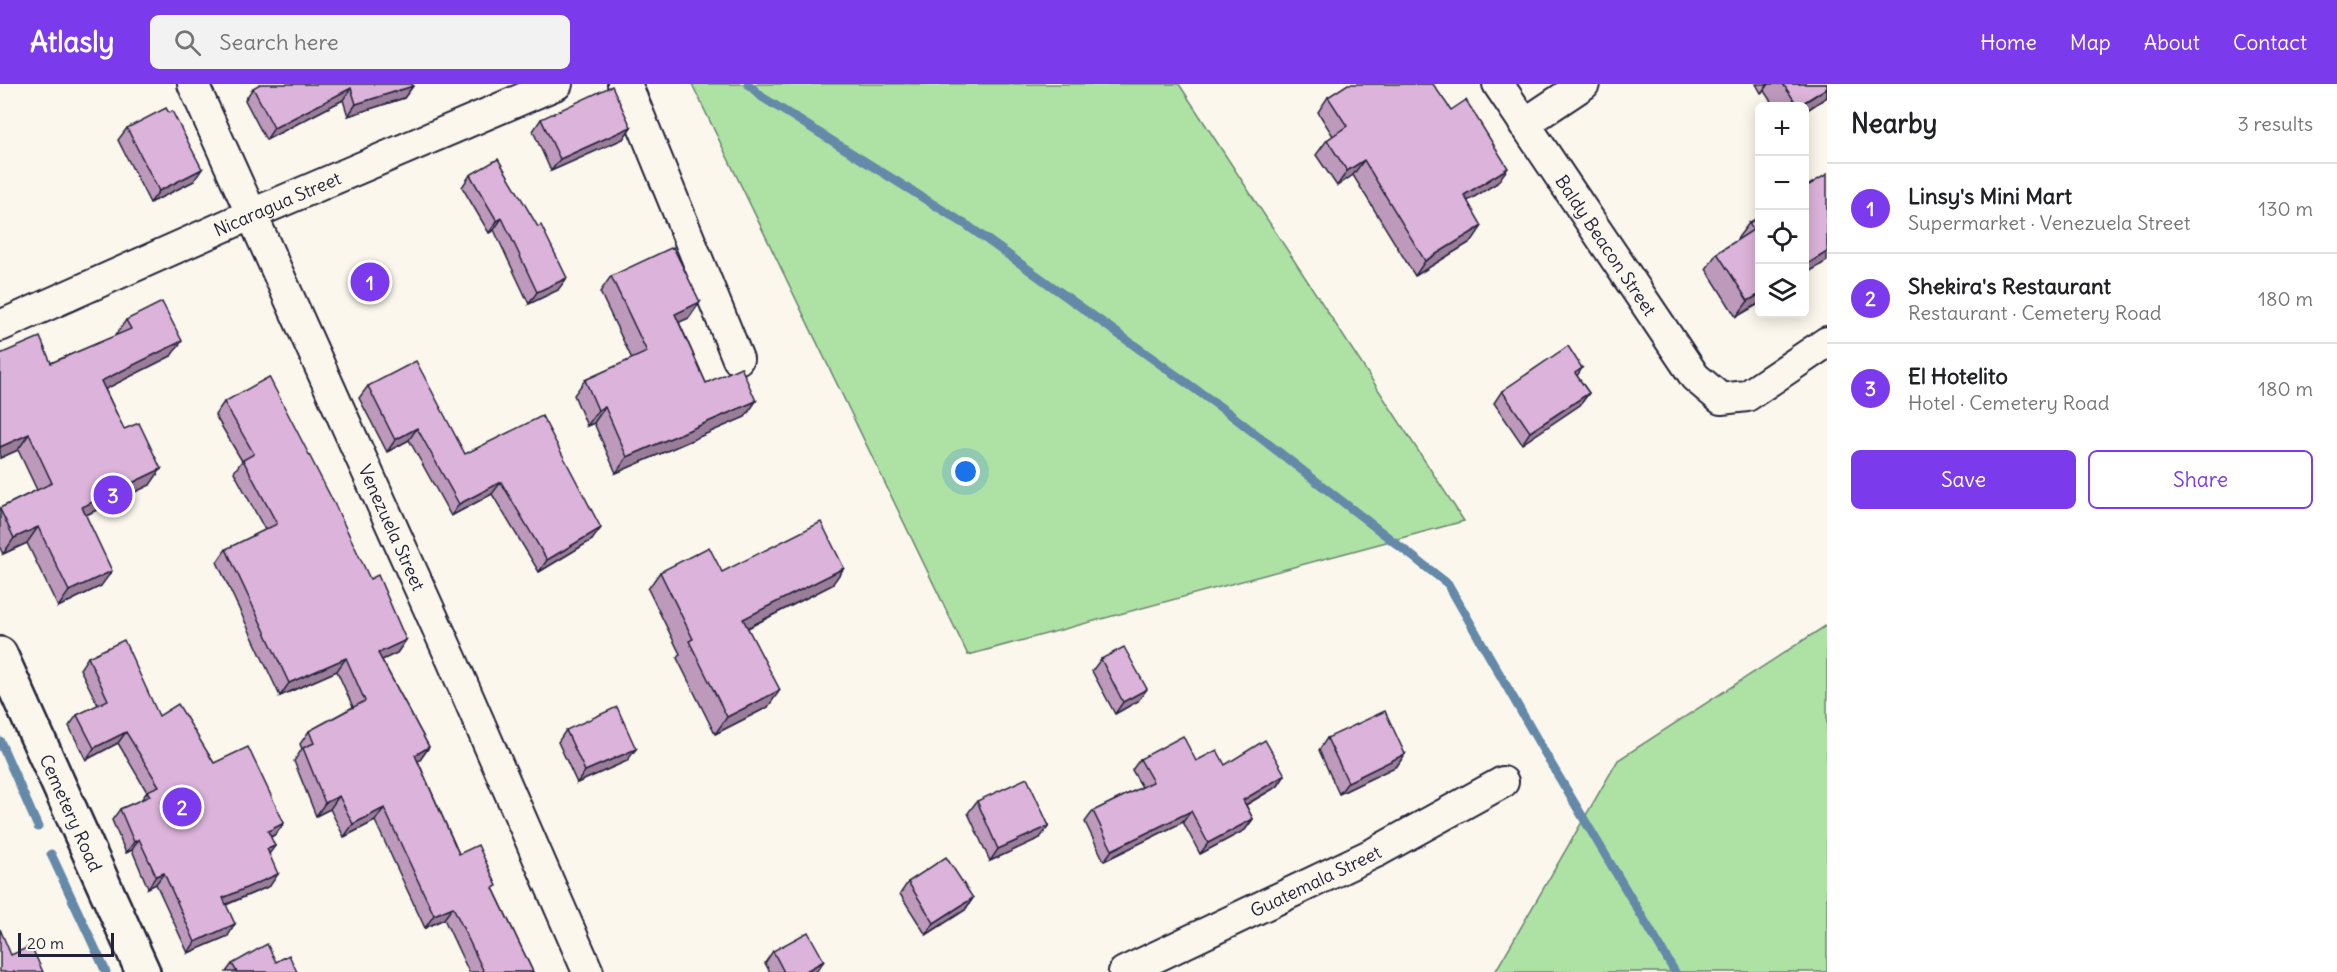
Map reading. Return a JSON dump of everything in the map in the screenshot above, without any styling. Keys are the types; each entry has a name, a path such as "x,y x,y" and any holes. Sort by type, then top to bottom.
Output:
{"street":[{"name":"Venezuela Street","path":"193,84 451,658 588,972"},
{"name":"Nicaragua Street","path":"0,326 252,214 557,84"},
{"path":"624,84 627,86 738,358"},
{"name":"Baldy Beacon Street","path":"1498,84 1695,377 1721,399 1747,396 1827,342"},
{"path":"1524,124 1584,84"},
{"name":"Cemetery Road","path":"0,654 142,972"},
{"name":"Guatemala Street","path":"1124,972 1376,852 1503,782"}],"green space":[{"path":"692,84 1179,84 1464,521 968,655"},
{"path":"1827,625 1827,972 1495,972 1618,760"}],"building":[{"path":"260,84 412,84 413,86 356,104 351,88 274,128 253,88"},
{"path":"1348,84 1433,84 1451,110 1466,100 1508,168 1464,195 1482,226 1425,261 1364,160 1347,171 1327,140 1347,126 1328,97"},
{"path":"1783,84 1827,84 1827,88 1804,102 1795,102"},
{"path":"612,86 631,127 560,159 541,119"},
{"path":"166,108 169,113 172,111 202,169 159,191 127,128"},
{"path":"498,159 538,227 541,225 567,278 537,292 502,218 497,221 470,175"},
{"path":"1827,174 1827,252 1809,263 1809,210 1809,185"},
{"path":"1755,219 1755,297 1748,301 1717,253 1753,230 1749,223"},
{"path":"673,247 700,302 675,314 706,383 741,367 756,401 627,457 605,407 598,410 585,380 647,352 611,276"},
{"path":"162,302 182,341 101,381 124,429 139,423 161,469 82,507 112,571 69,591 38,527 14,538 0,509 52,483 29,434 0,447 0,354 40,337 51,363 131,329 126,320"},
{"path":"1568,346 1582,368 1575,373 1589,393 1530,432 1502,391"},
{"path":"416,361 465,454 542,416 601,528 547,560 501,482 459,504 417,428 395,440 368,386"},
{"path":"269,377 370,579 378,575 406,640 378,653 429,747 415,755 459,854 478,845 497,886 493,888 533,972 484,972 453,907 434,915 384,808 353,824 339,796 325,803 303,748 314,743 309,731 365,701 346,658 289,683 226,549 277,524 243,460 254,454 224,402"},
{"path":"821,522 844,568 743,619 780,690 727,717 689,641 693,639 660,572 709,547 722,572"},
{"path":"124,640 159,716 178,704 214,763 248,747 284,823 268,831 275,846 267,849 278,874 223,898 235,924 195,942 164,873 156,876 139,839 134,842 120,809 150,796 147,791 159,786 126,732 94,748 77,715 108,700 88,657"},
{"path":"1124,647 1147,689 1123,702 1101,659"},
{"path":"617,707 636,749 585,771 566,730"},
{"path":"1385,711 1405,754 1348,782 1327,738"},
{"path":"1183,736 1196,761 1217,750 1225,765 1265,740 1285,775 1243,800 1253,819 1208,843 1191,811 1112,850 1093,811 1153,782 1140,759"},
{"path":"1027,778 1049,826 998,849 977,801"},
{"path":"946,857 973,898 934,923 908,882"},
{"path":"0,929 11,955 31,946 43,972 0,972"},
{"path":"808,932 824,961 804,972 784,972 773,951"},
{"path":"267,944 276,962 289,955 297,972 237,972 232,964"}],"waterway":[{"path":"748,84 762,97 968,226 1230,414 1448,584 1550,762 1675,972"},
{"path":"0,741 38,827"},
{"path":"51,854 106,972"}],"place":[{"name":"Linsy's Mini Mart","path":"370,282"},
{"name":"El Hotelito","path":"113,495"},
{"name":"Shekira's Restaurant","path":"182,807"}]}
